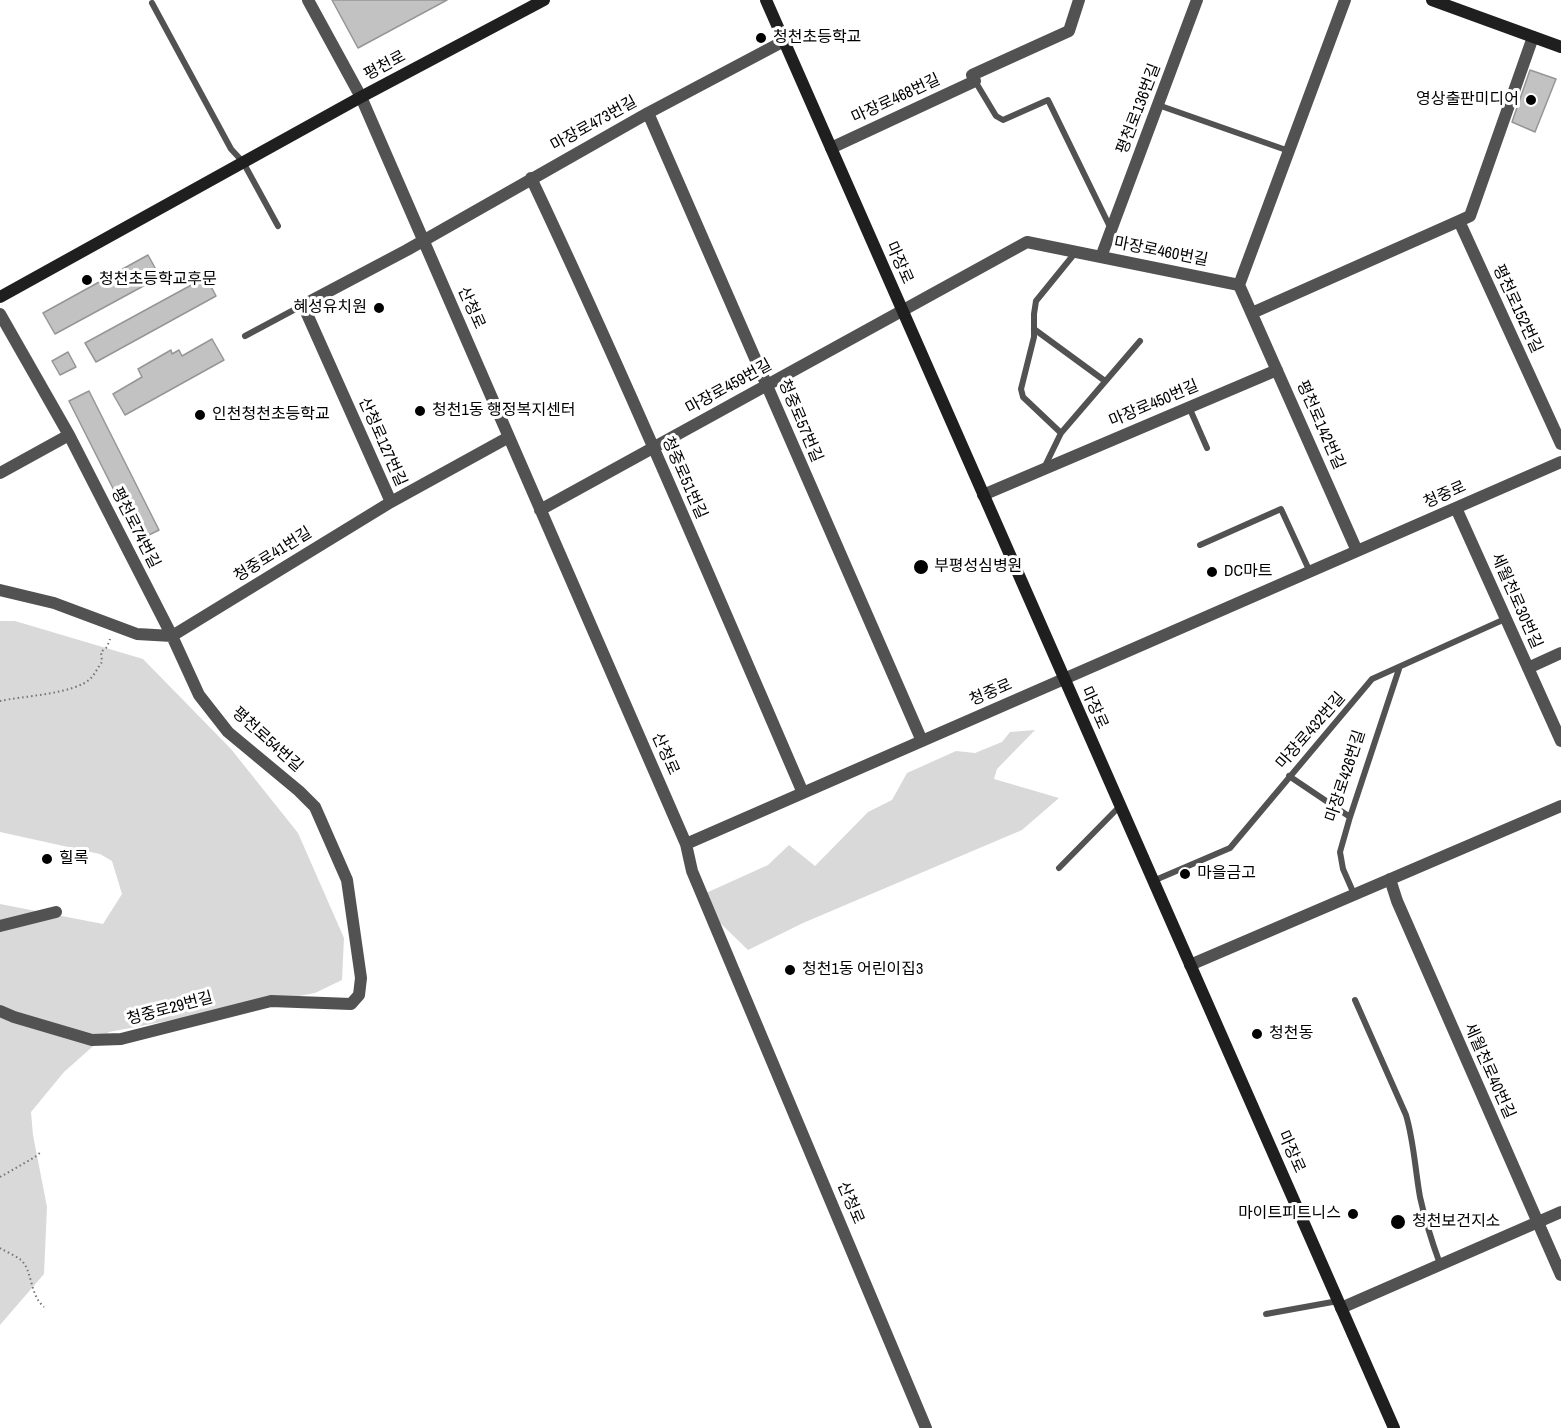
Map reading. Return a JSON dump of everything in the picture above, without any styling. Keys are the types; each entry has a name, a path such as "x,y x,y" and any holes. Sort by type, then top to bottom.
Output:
{"main road":[{"name":"평천로","path":"0,297 361,97 544,0"},
{"name":"마장로","path":"766,0 1394,1428"},
{"path":"1432,0 1561,47"}],"street":[{"name":"산청로","path":"308,0 361,97 686,844 692,871 926,1428"},
{"name":"마장로468번길","path":"831,148 975,81 972,75 1069,31 1079,0"},
{"name":"평천로136번길","path":"1101,257 1197,0"},
{"path":"1239,285 1345,0"},
{"path":"1252,313 1470,216 1533,37"},
{"name":"마장로473번길","path":"423,241 648,113 784,42"},
{"name":"청중로57번길","path":"648,113 922,741"},
{"name":"청중로51번길","path":"531,178 653,448 803,793"},
{"name":"평천로152번길","path":"1459,221 1561,444"},
{"path":"303,305 423,241"},
{"name":"마장로460번길","path":"903,311 1027,242 1239,285"},
{"name":"평천로142번길","path":"1239,285 1357,551"},
{"name":"산청로127번길","path":"303,305 391,502 509,437"},
{"name":"마장로459번길","path":"540,510 903,311"},
{"name":"평천로74번길","path":"0,315 69,435 172,636"},
{"name":"마장로450번길","path":"983,495 1277,370"},
{"path":"0,473 69,435"},
{"name":"청중로","path":"686,844 1561,462"},
{"name":"청중로41번길","path":"172,636 391,502"},
{"name":"세월천로30번길","path":"1456,508 1561,741"},
{"path":"0,590 54,603 137,634 172,636"},
{"name":"평천로54번길","path":"172,636 200,695 228,732 299,790 315,807 347,880 361,978 359,995 351,1004"},
{"path":"1528,668 1561,653"},
{"path":"1190,964 1561,806"},
{"name":"세월천로40번길","path":"1390,879 1397,901 1561,1275"},
{"path":"0,926 56,912"},
{"name":"청중로29번길","path":"0,1011 92,1040 121,1039 271,1001 351,1004"},
{"path":"1340,1304 1440,1265 1561,1212"}],"lane":[{"path":"152,3 231,149 243,162 278,226"},
{"path":"975,81 996,116 1003,120 1048,100 1111,229"},
{"path":"1158,105 1289,151"},
{"path":"1061,433 1023,397 1021,389 1034,337 1036,302 1076,252"},
{"path":"245,336 303,305"},
{"path":"1034,329 1105,381"},
{"name":"마장로450번길","path":"1044,469 1061,433 1140,341"},
{"path":"1189,407 1207,448"},
{"path":"1200,545 1281,509 1310,572"},
{"name":"마장로432번길","path":"1153,881 1230,848 1372,679 1399,669 1505,619"},
{"name":"마장로426번길","path":"1354,894 1343,869 1340,852 1399,669"},
{"path":"1289,776 1350,817"},
{"path":"1059,868 1120,806"},
{"path":"1355,1000 1406,1115 1412,1134 1420,1196 1440,1265"},
{"path":"1266,1314 1340,1304"}],"path":[{"path":"0,701 72,688 90,679 102,662 101,652 107,647 113,626"},
{"path":"0,1177 41,1152"},
{"path":"0,1248 21,1261 26,1267 35,1298 44,1307"}],"shaded area":[{"path":"0,621 15,621 143,659 231,749 298,833 344,938 342,980 315,993 109,1032 64,1072 31,1112 33,1135 47,1207 44,1274 0,1325 0,904 103,924 122,894 112,861 100,854 0,832"},
{"path":"1035,730 997,769 994,779 1059,798 1022,830 803,923 748,950 715,918 706,893 768,865 789,845 815,866 868,812 892,800 907,773 956,751 975,753 1002,742 1010,732"}],"building":[{"path":"332,0 447,0 358,48"},
{"name":"영상출판미디어","path":"1530,70 1556,79 1535,132 1512,122"},
{"path":"148,255 160,277 55,334 43,313"},
{"path":"206,277 216,296 96,362 85,343"},
{"path":"212,339 224,360 125,415 113,394 142,377 138,369 171,350 172,354 179,350 182,356"},
{"path":"68,352 76,367 60,375 52,361"},
{"path":"89,391 159,530 139,540 69,401"}],"place":[{"name":"청천초등학교","path":"761,38"},
{"name":"영상출판미디어","path":"1531,100"},
{"name":"청천초등학교후문","path":"87,280"},
{"name":"혜성유치원","path":"379,308"},
{"name":"청천1동 행정복지센터","path":"420,411"},
{"name":"인천청천초등학교","path":"200,415"},
{"name":"부평성심병원","path":"921,567"},
{"name":"DC마트","path":"1212,572"},
{"name":"힐록","path":"47,859"},
{"name":"마을금고","path":"1185,874"},
{"name":"청천1동 어린이집3","path":"790,970"},
{"name":"청천동","path":"1257,1034"},
{"name":"마이트피트니스","path":"1353,1214"},
{"name":"청천보건지소","path":"1398,1222"}]}
